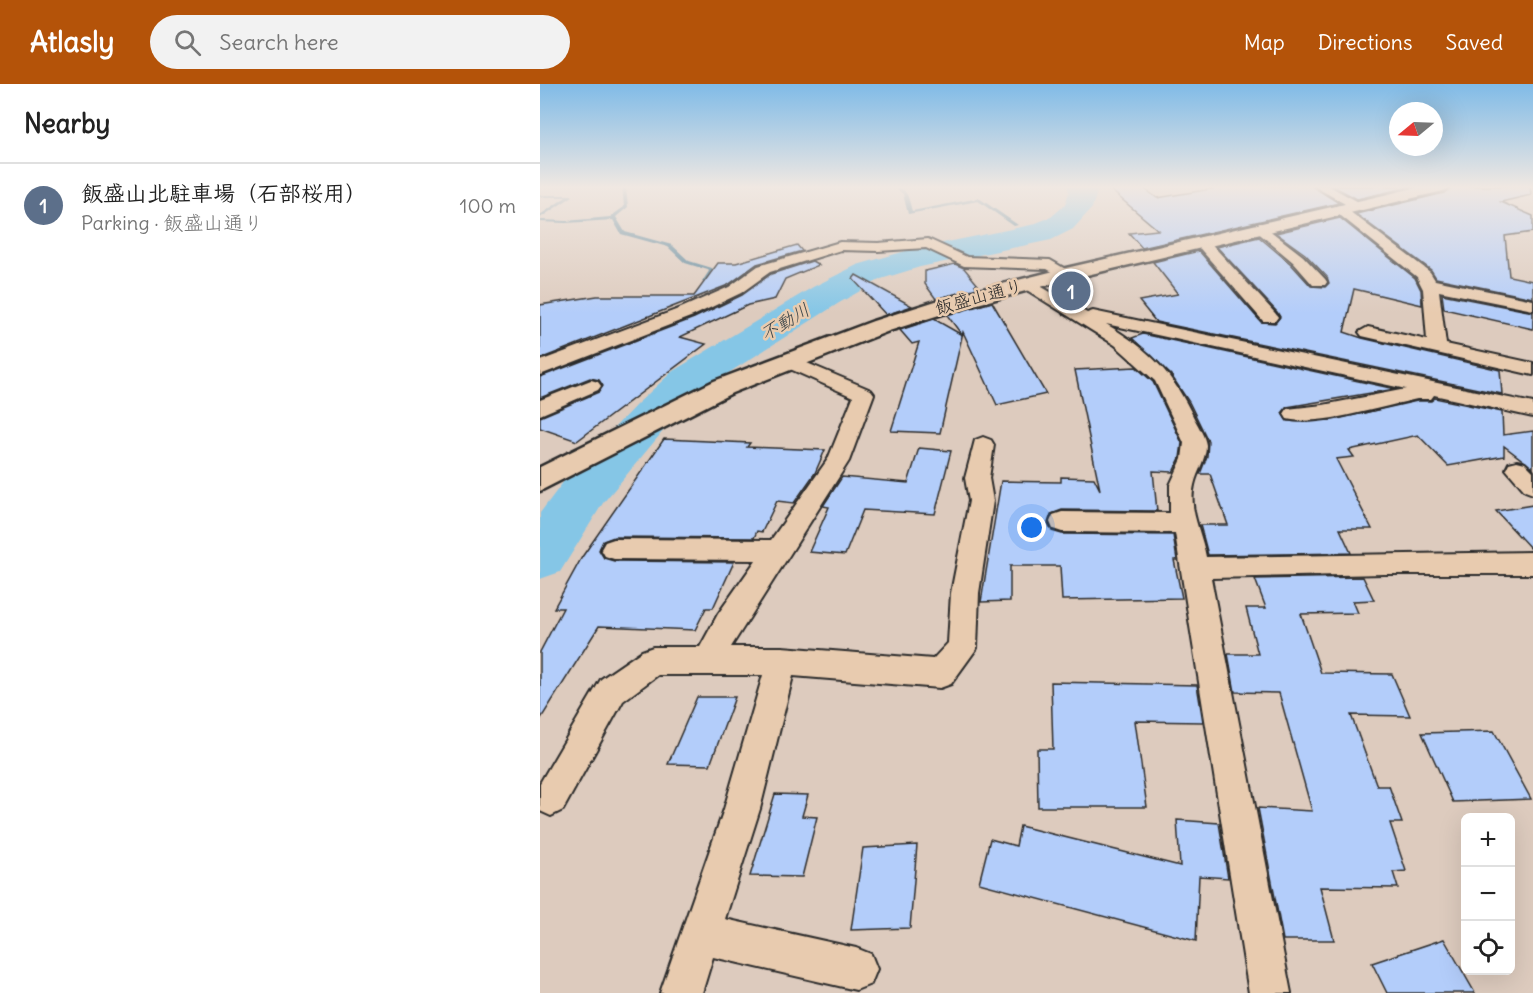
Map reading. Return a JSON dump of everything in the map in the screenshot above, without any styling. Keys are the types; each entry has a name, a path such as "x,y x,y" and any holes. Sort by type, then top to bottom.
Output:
{"street":[{"name":"飯盛山通り","path":"540,480 679,408 788,361 947,305 1254,228"},
{"path":"1262,228 1298,259 1319,282"},
{"path":"1373,228 1424,275 1429,284 1437,347"},
{"path":"1201,241 1269,317"},
{"path":"540,369 559,358 600,347 687,312 735,290 756,273 782,262 840,246 932,244 964,261 1050,265 1066,274"},
{"path":"1028,284 1121,341 1162,377 1172,392 1195,442 1193,459 1182,485 1180,507 1195,568 1270,993"},
{"path":"1429,284 1533,305"},
{"path":"1075,313 1533,409 1530,368 1368,332"},
{"path":"540,355 559,358"},
{"path":"708,661 728,623 838,461 864,394 788,361"},
{"path":"540,408 591,386"},
{"path":"1294,414 1323,412 1417,393 1533,418"},
{"path":"551,798 612,690 653,661 782,661 940,674 962,648 964,593 981,501 977,478 983,445"},
{"path":"1062,522 1184,523"},
{"path":"614,549 777,550"},
{"path":"1195,568 1384,562 1533,563"},
{"path":"681,993 742,809 782,661"},
{"path":"701,934 856,969"}],"building":[{"path":"1156,228 1228,228 1142,248 1129,233 1158,230"},
{"path":"1296,228 1353,228 1415,278 1421,290 1422,305 1354,289 1344,332 1500,370 1502,394 1156,322 1139,301 1178,294 1153,262 1199,251 1261,322 1275,323 1280,317 1277,312 1217,247 1259,237 1291,264 1311,286 1325,287 1329,283 1327,277 1305,254 1276,233"},
{"path":"1375,228 1533,228 1533,232 1505,236 1509,276 1533,281 1533,298 1436,278 1431,270"},
{"path":"797,245 802,251 757,264 728,285 540,359 540,305 597,296 694,296 718,263 736,263"},
{"path":"812,261 819,265 785,279 775,299 748,305 680,337 706,344 577,441 540,428 540,417 599,392 603,386 599,380 590,378 540,398 540,377 694,318 742,295 771,274"},
{"path":"955,264 964,268 978,285 975,285 977,288 936,299 925,284 925,271"},
{"path":"856,275 912,306 886,315 853,279"},
{"path":"1442,294 1533,312 1533,329 1444,309"},
{"path":"992,302 1046,394 997,405 963,332 940,433 891,431 919,342 912,344 900,330 934,319 962,335 947,315"},
{"path":"1143,334 1395,389 1287,407 1282,413 1287,421 1333,420 1417,401 1431,401 1435,398 1502,412 1503,435 1533,431 1533,468 1504,446 1504,456 1448,466 1418,435 1349,450 1354,457 1336,459 1372,529 1340,529 1351,553 1208,555 1200,525 1228,525 1210,474 1200,474 1207,456 1208,441 1189,402 1171,375 1132,338"},
{"path":"1136,367 1153,382 1182,443 1180,458 1173,472 1153,471 1157,511 1062,510 1051,514 1048,523 1052,531 1062,534 1173,535 1177,560 1174,560 1182,598 1062,600 1060,566 1010,566 1010,601 981,602 1001,481 1061,482 1061,477 1094,478 1100,490 1075,370"},
{"path":"664,439 750,443 747,447 825,450 815,473 794,503 777,501 762,532 757,531 754,538 614,537 603,541 599,550 604,558 614,561 734,562 713,608 706,608 695,630 599,626 540,720 540,652 563,608 554,608 582,557"},
{"path":"919,448 951,451 935,514 863,510 845,555 809,552 829,507 823,506 842,477 908,483"},
{"path":"1533,505 1533,550 1532,550 1496,511"},
{"path":"1363,577 1374,600 1353,601 1358,613 1301,614 1321,673 1392,674 1410,716 1351,715 1377,786 1389,786 1402,823 1390,823 1406,871 1393,872 1398,888 1320,887 1334,940 1283,940 1258,808 1312,811 1279,693 1235,692 1228,654 1258,654 1246,608 1266,608 1255,579"},
{"path":"1051,682 1197,685 1203,722 1135,721 1147,807 1038,807 1037,749 1053,749"},
{"path":"697,697 735,697 710,765 668,764"},
{"path":"1494,731 1531,799 1453,802 1422,733"},
{"path":"775,794 808,795 802,816 817,817 802,877 750,876"},
{"path":"1177,820 1219,823 1228,878 1199,876 1196,941 979,883 990,839 1016,846 1020,826 1180,866"},
{"path":"917,845 910,928 851,930 863,848"},
{"path":"1444,939 1461,969 1461,975 1465,975 1475,993 1387,993 1372,963"}],"waterway":[{"path":"620,228 623,233 670,246 687,262 710,269 712,271 705,282"},
{"name":"不動川","path":"540,556 585,490 653,414 688,380 826,295 869,272 913,259 1040,233 1050,228"}],"place":[{"name":"飯盛山北駐車場（石部桜用）","path":"1071,291"}]}
